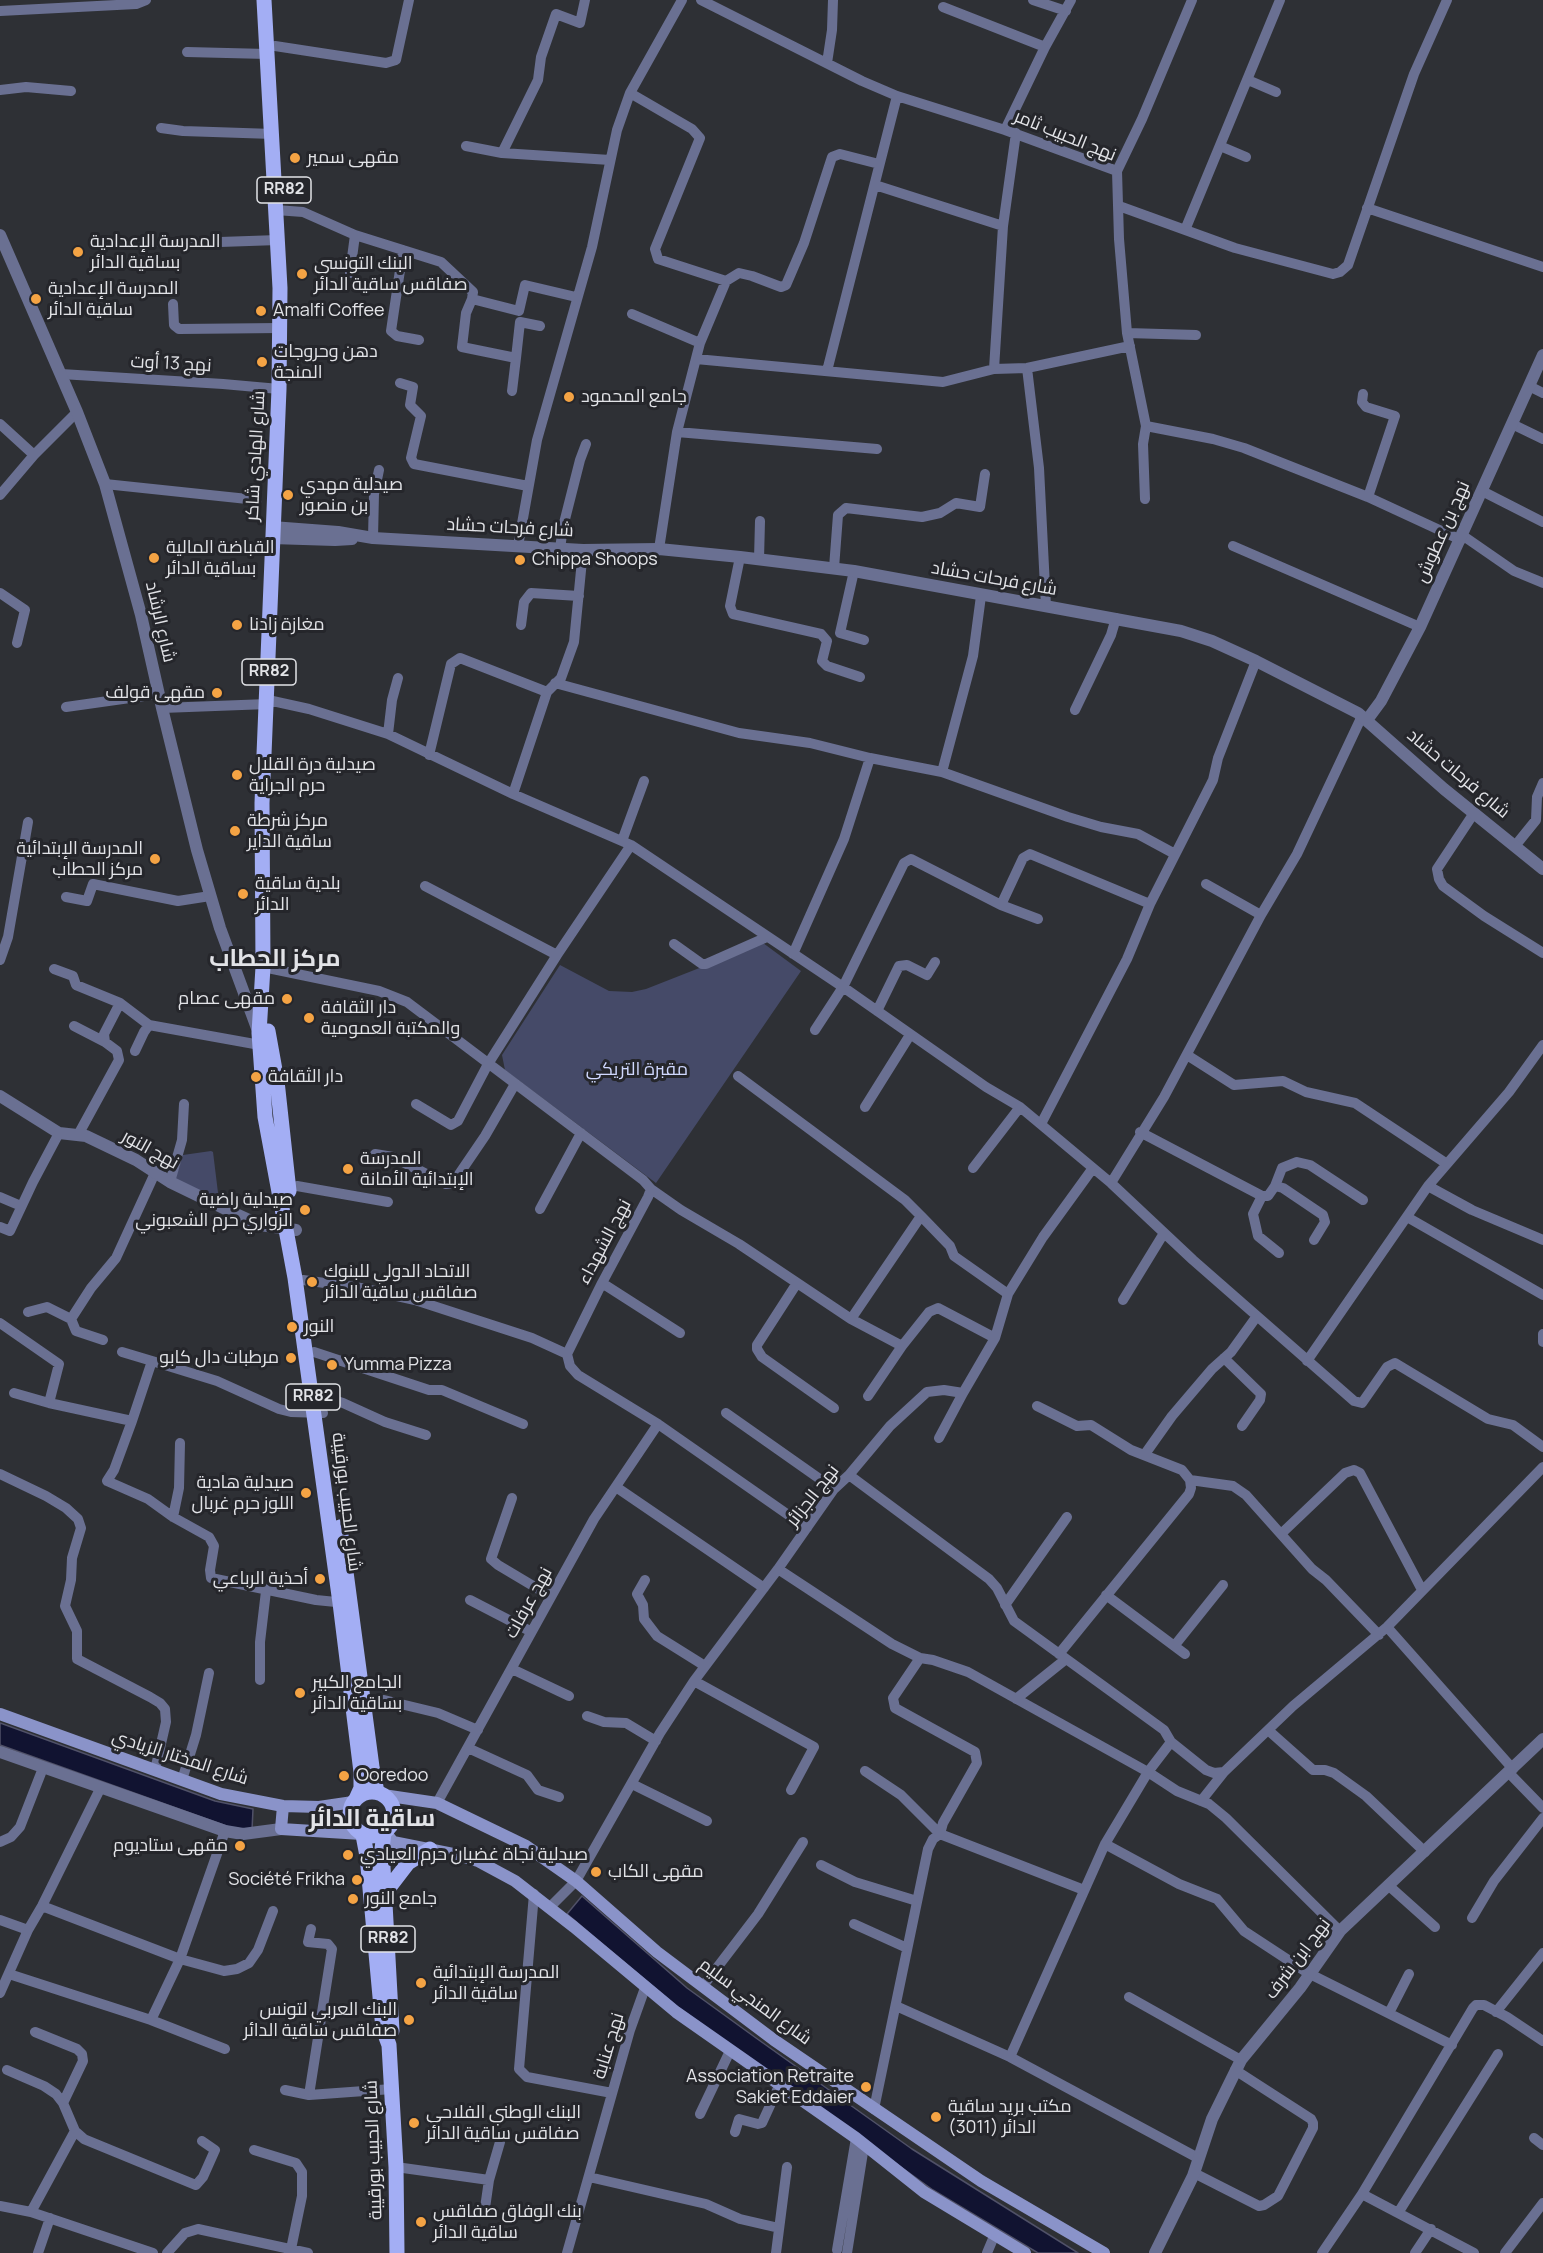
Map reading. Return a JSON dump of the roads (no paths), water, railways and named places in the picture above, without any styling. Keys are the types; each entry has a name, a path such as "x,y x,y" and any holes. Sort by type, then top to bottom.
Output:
{"main road":[{"name":"شارع الهادي شاكر","path":"264,0 271,50 280,210 288,291 287,360 279,383"},
{"name":"شارع الهادي شاكر","path":"271,50 272,0"},
{"name":"شارع الهادي شاكر","path":"274,92 273,134 278,154"},
{"name":"شارع الهادي شاكر","path":"263,967 262,803 268,702 272,532 279,383 278,240 280,210"},
{"name":"شارع الحبيب بورقيبة","path":"263,967 261,996 266,1117 303,1280 321,1396 319,1413"},
{"name":"شارع الحبيب بورقيبة","path":"263,1031 277,1081 292,1229 372,1767 380,1794 391,1803 394,1813 392,1824 385,1833 382,1849 393,2029 389,2045"},
{"name":"شارع الحبيب بورقيبة","path":"346,1603 361,1772 361,1788 350,1812 351,1822 363,1834 367,1856 383,2029 389,2045 396,2167 397,2253"},
{"name":"شارع المختار الزيادي","path":"0,1714 221,1794 283,1806 319,1807 355,1800"},
{"path":"355,1800 368,1792 380,1794"},
{"name":"شارع المنجي سليم","path":"380,1794 437,1803 526,1846 576,1881 657,1952 774,2040 981,2181 1104,2253"},
{"path":"283,1806 281,1829 374,1836 385,1833 393,1842 478,1861 515,1881 550,1907 645,1988 730,2051 860,2142 924,2192 1025,2253"},
{"path":"385,1893 408,1863 430,1849"}],"street":[{"path":"0,11 136,4 146,0"},
{"path":"187,52 271,50 386,63 396,60 410,0"},
{"path":"502,153 538,80 541,57 556,14 580,23 585,0"},
{"path":"518,546 537,440 602,208 617,130 630,93 682,0"},
{"name":"نهج الحبيب ثامر","path":"701,0 897,96 1010,131 1117,171 1119,239 1127,333 1146,426 1143,444 1145,499"},
{"path":"827,63 832,30 833,0"},
{"path":"1033,0 1066,11"},
{"path":"994,369 1010,131 1045,47 1071,0"},
{"path":"1117,171 1142,119 1192,0"},
{"path":"1185,230 1280,0"},
{"path":"1119,206 1235,248 1333,274 1341,272 1348,265 1414,74 1447,0"},
{"path":"943,7 1045,47"},
{"path":"1248,80 1276,93"},
{"path":"0,90 26,87 71,91"},
{"path":"630,93 692,129 700,138 655,249 658,259 726,281"},
{"path":"827,371 897,96"},
{"path":"161,128 183,131 273,134"},
{"path":"466,146 502,153 610,160"},
{"path":"1220,146 1246,157"},
{"path":"659,549 677,432 700,343 726,281 739,273 781,287 786,285 804,243 832,157 840,154 879,164"},
{"path":"875,185 1003,226"},
{"path":"1367,208 1543,267"},
{"path":"280,210 303,212 355,235 441,262 472,292 472,299 466,313 462,347 516,358"},
{"name":"شارع الرشاد","path":"0,235 61,374 105,484 141,615 210,896 244,994 263,1031"},
{"path":"350,273 355,235"},
{"path":"162,244 278,240"},
{"path":"403,250 391,331 397,336 420,340"},
{"path":"472,299 519,311 525,285 576,297"},
{"path":"173,304 174,325 179,329 280,328"},
{"path":"632,314 700,343"},
{"path":"512,391 520,322 540,327"},
{"path":"1127,333 1196,335"},
{"path":"696,359 943,382 994,369 1027,368 1130,346"},
{"name":"نهج بن عطوش","path":"1364,718 1381,701 1420,627 1543,355"},
{"path":"1027,368 1039,468 1046,607"},
{"name":"نهج 13 أوت","path":"61,374 224,384 279,383"},
{"path":"400,383 413,387 410,405 421,416 411,458 414,464 528,486"},
{"path":"1529,386 1543,393"},
{"path":"1363,394 1362,402 1366,407 1395,416 1368,497"},
{"path":"0,495 5,480 77,412"},
{"path":"0,424 34,454"},
{"path":"1512,424 1543,440"},
{"path":"1146,426 1213,439 1244,448 1368,497 1462,538 1514,571 1543,583"},
{"path":"677,432 877,449"},
{"path":"560,549 563,527 586,444"},
{"path":"369,538 379,470"},
{"path":"834,568 838,515 846,508 922,517 940,513 956,503 980,507 986,474"},
{"path":"105,484 257,500"},
{"path":"1482,491 1543,522"},
{"path":"759,560 760,521"},
{"name":"شارع فرحات حشاد","path":"272,532 335,540 369,538 583,550 659,549 740,557 834,568 1181,631 1212,641 1256,661 1364,718 1474,813 1543,868"},
{"path":"1233,546 1420,627"},
{"path":"513,794 551,688 561,678 574,642 583,550"},
{"path":"740,557 730,606 733,614 821,634 827,641 822,661 827,666 860,677"},
{"path":"854,572 840,633 864,640"},
{"path":"0,593 25,610 17,643"},
{"path":"521,625 524,602 531,593 579,597"},
{"path":"942,772 973,656 981,596"},
{"path":"1075,710 1111,635 1116,618"},
{"path":"429,755 451,664 460,658 551,688 740,733 810,743 942,772 1068,817 1101,827 1138,834 1175,854"},
{"path":"1041,1124 1127,959 1150,904 1213,780 1218,758 1256,661"},
{"path":"388,734 392,700 398,678"},
{"path":"66,707 159,694"},
{"path":"162,708 268,702 309,709 388,734 513,794 626,843 843,987 986,1087 1020,1107 1111,1183 1164,1233 1354,1401 1362,1403 1387,1367 1395,1363 1488,1419 1513,1425 1543,1447"},
{"path":"1111,1183 1164,1096 1261,915 1297,854 1364,718"},
{"path":"793,954 844,839 870,758"},
{"path":"416,1104 451,1125 454,1124 488,1064 626,843 644,782"},
{"path":"1515,846 1536,820 1537,797 1543,783"},
{"path":"1474,813 1437,869 1439,879 1443,886 1484,916 1543,953"},
{"path":"0,960 28,822"},
{"path":"1001,905 1023,858 1030,854 1150,904"},
{"path":"815,1030 843,987 904,862 911,859 1001,905 1038,919"},
{"path":"66,897 87,901 93,884 178,901 210,896"},
{"path":"1206,884 1261,915"},
{"path":"425,886 557,955"},
{"path":"674,944 702,964 706,964 767,937"},
{"path":"877,1011 899,966 907,965 927,975 935,962"},
{"name":"نهج الشهداء","path":"263,967 393,996 407,1002 643,1180 651,1189 567,1354"},
{"path":"54,969 73,976 76,986 120,1003 150,1025 263,1031"},
{"path":"105,1042 104,1034 120,1003"},
{"path":"135,1051 150,1025"},
{"path":"74,1026 117,1051 119,1060 78,1135"},
{"path":"865,1107 910,1035"},
{"path":"1307,1361 1428,1186 1509,1092 1543,1045"},
{"path":"1187,1055 1234,1085 1283,1081 1306,1092 1355,1103 1447,1164"},
{"path":"738,1076 905,1200 950,1246 954,1256 1008,1294"},
{"path":"375,1154 393,1157 446,1184 453,1183 485,1136 515,1084"},
{"name":"نهج النور","path":"0,1096 60,1133 78,1135 97,1141 170,1182 260,1225 292,1229"},
{"path":"170,1182 182,1140 184,1104"},
{"path":"973,1167 1020,1107"},
{"path":"1140,1132 1262,1196 1268,1196 1282,1168 1297,1162 1311,1165 1363,1200"},
{"path":"0,1227 9,1231 60,1133"},
{"path":"540,1209 581,1133"},
{"path":"939,1438 995,1338 1008,1294 1043,1237 1093,1168"},
{"path":"71,1319 91,1288 116,1258 155,1173"},
{"path":"289,1188 297,1186 388,1202"},
{"path":"1275,1186 1283,1188 1323,1215 1325,1222 1314,1240"},
{"path":"1428,1186 1472,1210 1543,1240"},
{"path":"651,1189 851,1319 902,1346"},
{"path":"1262,1196 1253,1214 1258,1236 1279,1253"},
{"path":"0,1197 21,1206"},
{"path":"851,1319 921,1216"},
{"path":"1407,1217 1543,1295"},
{"path":"1123,1300 1164,1233"},
{"path":"303,1280 361,1288 416,1300 532,1338 567,1354 570,1366 578,1376 658,1424 807,1528"},
{"path":"602,1283 680,1333"},
{"path":"797,1283 757,1345 757,1349 762,1357 834,1408"},
{"path":"28,1312 46,1307 71,1319 76,1331 104,1340"},
{"path":"868,1396 928,1312 938,1308 995,1338"},
{"path":"1145,1454 1172,1416 1212,1369 1231,1352 1257,1316"},
{"path":"0,1323 59,1364 49,1403"},
{"path":"1543,1334 1543,1341"},
{"path":"314,1352 429,1390 442,1390 524,1424"},
{"path":"122,1353 152,1360 216,1382 279,1409 319,1413"},
{"path":"1224,1358 1261,1394 1260,1400 1242,1426"},
{"path":"152,1360 114,1470 107,1481 148,1499 173,1517 208,1537 214,1546 211,1578 316,1600 346,1603"},
{"name":"نهج الجزائر","path":"550,1907 576,1881 656,1741 694,1681 834,1490 890,1426 927,1392 944,1390 963,1393"},
{"path":"14,1393 132,1421"},
{"path":"321,1396 385,1422 426,1435"},
{"path":"1016,1699 1063,1656 1106,1595 1189,1494 1191,1488 1190,1480 1182,1470 1131,1450 1091,1425 1077,1426 1037,1406"},
{"path":"726,1413 834,1490"},
{"name":"نهج عرفات","path":"437,1803 512,1669 530,1631 594,1519 658,1424"},
{"path":"173,1517 179,1488 180,1443"},
{"path":"1201,1801 1224,1772 1268,1730 1383,1631 1543,1467"},
{"path":"1282,1533 1347,1471 1354,1470 1360,1473 1422,1590"},
{"path":"0,1474 46,1496 66,1508 78,1519 81,1528 72,1558 71,1580 65,1606 77,1631 77,1659 160,1703 165,1709 166,1722 155,1770"},
{"path":"849,1475 989,1579 997,1588 1014,1621 1164,1730 1171,1742 1206,1770 1214,1773 1224,1772"},
{"path":"1190,1480 1233,1486 1246,1495 1312,1569 1383,1631 1543,1808"},
{"path":"616,1487 764,1588"},
{"path":"512,1498 491,1559 550,1596"},
{"path":"1005,1605 1068,1517"},
{"path":"778,1569 892,1644 920,1658 941,1662 968,1672 1148,1772 1177,1791 1209,1804 1340,1931"},
{"path":"645,1580 637,1594 642,1605 644,1619 657,1636 705,1666"},
{"path":"1175,1645 1223,1586"},
{"path":"260,1680 260,1642 266,1590"},
{"path":"1106,1595 1185,1654"},
{"path":"470,1600 530,1631"},
{"path":"874,2109 928,1849 933,1839 940,1834 943,1823 977,1763 975,1752 895,1708 893,1698 920,1658"},
{"path":"512,1669 569,1696"},
{"path":"182,1780 198,1726 209,1673"},
{"path":"694,1681 814,1748 790,1790"},
{"path":"384,1700 438,1713 478,1730"},
{"path":"587,1716 604,1722 626,1723 656,1741"},
{"path":"1268,1730 1313,1770 1334,1773 1366,1796 1425,1852"},
{"name":"نهج ابن شرف","path":"1155,2253 1194,2173 1212,2119 1238,2065 1279,2015 1340,1931 1543,1739"},
{"path":"1010,2057 1105,1844 1148,1772 1171,1742"},
{"path":"468,1748 527,1775 541,1792 559,1797"},
{"path":"0,1752 225,1832 243,1834 281,1829"},
{"path":"0,1842 11,1837 20,1827 43,1768"},
{"path":"865,1771 902,1795 940,1834 1084,1890"},
{"path":"633,1784 707,1821"},
{"path":"0,1993 28,1930 100,1789"},
{"path":"1473,1918 1494,1881 1543,1818"},
{"path":"151,2020 180,1959 225,1832"},
{"path":"703,1986 758,1914 803,1842"},
{"path":"1105,1844 1179,1884 1217,1899 1244,1931 1308,1973 1452,2045"},
{"path":"821,1865 855,1882 917,1901"},
{"path":"1388,1885 1435,1927"},
{"path":"534,1894 519,2068 526,2077 612,2093"},
{"path":"42,1906 180,1959 224,1971 237,1969 249,1963 258,1950 273,1911"},
{"path":"0,1920 28,1930"},
{"path":"854,1924 907,1948"},
{"path":"309,2095 332,1949 328,1944 308,1941 311,1929"},
{"path":"1496,2012 1543,1953"},
{"path":"9,1974 151,2020 225,2049"},
{"path":"1389,2013 1409,1974"},
{"name":"نهج عنابة","path":"567,2253 612,2093 645,1988"},
{"path":"1129,1996 1238,2065 1311,2119 1313,2128 1278,2196 1264,2205 1259,2206 1194,2173"},
{"path":"1322,2253 1362,2194 1476,2005 1484,2005 1543,2041"},
{"path":"896,2006 1010,2057 1198,2158"},
{"path":"35,2032 77,2049 82,2054 83,2061 63,2103"},
{"path":"700,2114 730,2051"},
{"path":"1398,2213 1498,2054"},
{"path":"7,2070 44,2086 56,2094 63,2103 75,2131 84,2139 196,2185 203,2177 214,2150 202,2141"},
{"path":"735,2132 739,2119 762,2123 779,2086"},
{"path":"285,2090 309,2095 392,2089"},
{"path":"31,2212 75,2131"},
{"path":"1534,2138 1543,2145"},
{"path":"484,2215 489,2180 500,2142"},
{"path":"842,2252 860,2142"},
{"path":"254,2150 296,2163 302,2172 302,2196 291,2249"},
{"path":"396,2167 489,2180"},
{"path":"776,2253 787,2167"},
{"path":"589,2177 706,2204 740,2219 779,2228"},
{"path":"1362,2194 1474,2253"},
{"path":"1505,2253 1543,2203"},
{"path":"0,2206 31,2212 153,2253"},
{"path":"38,2253 50,2218"},
{"path":"166,2253 185,2233 198,2229 308,2253"},
{"path":"1415,2253 1431,2229"},
{"path":"987,2253 995,2234"}],"place":[{"name":"مقهى سمير","path":"295,158"},
{"name":"المدرسة الإعدادية بساقية الدائر","path":"78,252"},
{"name":"البنك التونسي صفاقس ساقية الدائر","path":"302,274"},
{"name":"المدرسة الإعدادية ساقية الدائر","path":"36,299"},
{"name":"Amalfi Coffee","path":"261,311"},
{"name":"دهن وحروجات المنجة","path":"262,362"},
{"name":"جامع المحمود","path":"569,397"},
{"name":"صيدلية مهدي بن منصور","path":"288,495"},
{"name":"القباضة المالية بساقية الدائر","path":"154,558"},
{"name":"Chippa Shoops","path":"520,560"},
{"name":"مغازة زادنا","path":"237,625"},
{"name":"مقهى قولف","path":"217,693"},
{"name":"صيدلية درة القلال حرم الجراية","path":"237,775"},
{"name":"مركز شرطة ساقية الداير","path":"235,831"},
{"name":"المدرسة الإبتدائية مركز الحطاب","path":"155,859"},
{"name":"بلدية ساقية الدائر","path":"243,894"},
{"name":"مقهى عصام","path":"287,999"},
{"name":"دار الثقافة والمكتبة العمومية","path":"309,1018"},
{"name":"دار الثقافة","path":"256,1077"},
{"name":"المدرسة الإبتدائية الأمانة","path":"348,1169"},
{"name":"صيدلية راضية الزواري حرم الشعبوني","path":"305,1210"},
{"name":"الاتحاد الدولي للبنوك صفاقس ساقية الدائر","path":"312,1282"},
{"name":"النور","path":"292,1327"},
{"name":"مرطبات دال كابو","path":"291,1358"},
{"name":"Yumma Pizza","path":"332,1365"},
{"name":"صيدلية هادية اللوز حرم غربال","path":"306,1493"},
{"name":"أحذية الرباعي","path":"320,1579"},
{"name":"الجامع الكبير بساقية الدائر","path":"300,1693"},
{"name":"Ooredoo","path":"344,1776"},
{"name":"مقهى ستاديوم","path":"240,1846"},
{"name":"صيدلية نجاة غضبان حرم العيادي","path":"348,1855"},
{"name":"مقهى الكاب","path":"596,1872"},
{"name":"Société Frikha","path":"357,1880"},
{"name":"جامع النور","path":"353,1899"},
{"name":"المدرسة الإبتدائية ساقية الدائر","path":"421,1983"},
{"name":"البنك العربي لتونس صفاقس ساقية الدائر","path":"409,2020"},
{"name":"Association Retraite Sakiet Eddaier","path":"866,2087"},
{"name":"مكتب بريد ساقية الدائر (3011)","path":"936,2117"},
{"name":"البنك الوطني الفلاحي صفاقس ساقية الدائر","path":"414,2123"},
{"name":"بنك الوفاق صفاقس ساقية الدائر","path":"421,2222"}],"district":[{"name":"مركز الحطاب","path":"275,959"},
{"name":"ساقية الدائر","path":"372,1819"}],"park label":[{"name":"مقبرة التريكي","path":"637,1070"}]}
